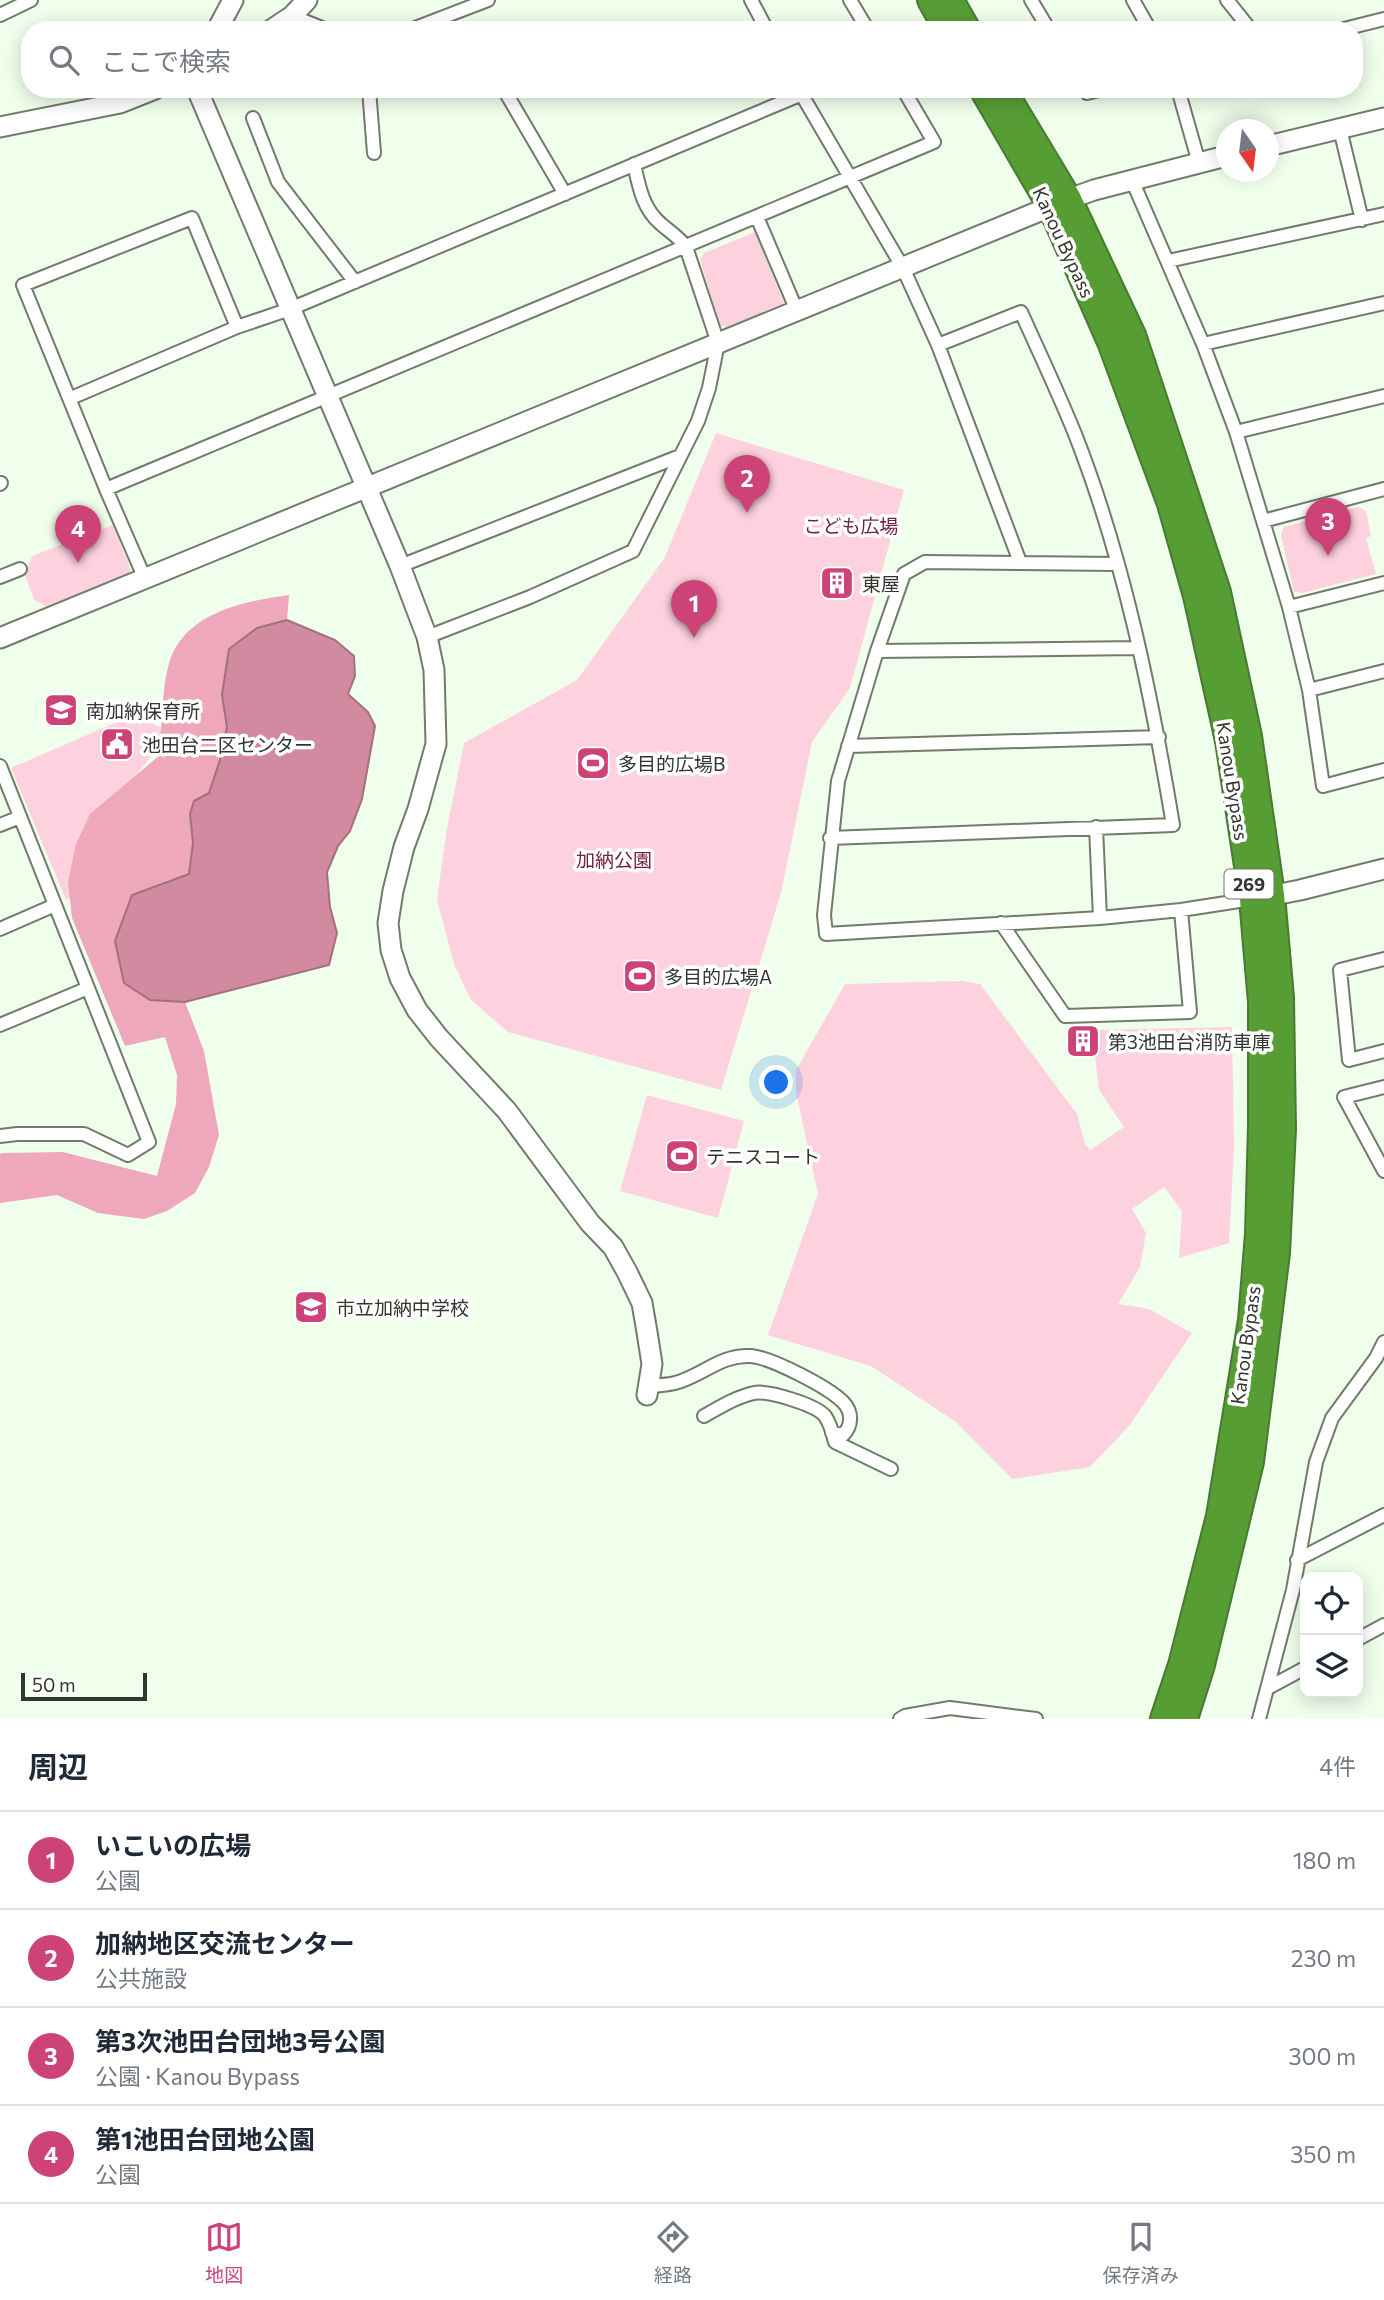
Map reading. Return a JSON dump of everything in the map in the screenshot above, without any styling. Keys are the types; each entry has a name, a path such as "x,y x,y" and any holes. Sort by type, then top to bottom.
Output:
{"highway":[{"path":"930,0 942,21"},
{"path":"951,0 963,21"},
{"name":"Kanou Bypass","path":"988,98 1060,204"},
{"name":"Kanou Bypass","path":"1007,98 1060,204 1133,335 1218,592 1249,736 1262,897 1261,1125 1258,1234 1251,1320 1219,1516 1181,1665 1163,1719"},
{"name":"Kanou Bypass","path":"1185,1719 1202,1665 1251,1462 1278,1253 1283,1103 1281,998 1262,897"}],"street":[{"path":"0,15 32,0"},
{"path":"222,21 233,0"},
{"path":"284,21 307,0"},
{"path":"433,21 488,0"},
{"path":"751,0 762,21"},
{"path":"850,0 863,21"},
{"path":"1031,0 1044,21"},
{"path":"1133,0 1145,21"},
{"path":"1227,0 1244,21"},
{"path":"292,16 304,21"},
{"path":"1363,24 1384,19"},
{"path":"0,127 120,103 132,98"},
{"path":"201,98 400,566 427,637 434,670 436,744 404,847 388,923 391,950 400,978 417,1010 439,1038 507,1111 582,1213 613,1247 642,1303 652,1364 648,1391 677,1383 724,1359 751,1356 779,1364 845,1403 851,1419 849,1429 843,1435 832,1433"},
{"path":"370,98 374,153"},
{"path":"509,98 565,194"},
{"path":"71,398 236,327 290,309 565,194 786,98"},
{"path":"804,98 902,268 939,345 1020,562"},
{"path":"106,489 934,142 908,98"},
{"path":"1181,98 1199,163"},
{"path":"254,118 278,182 355,282"},
{"path":"1279,144 1384,118"},
{"path":"1340,129 1362,220"},
{"path":"0,638 1060,204 1132,180 1216,159"},
{"path":"427,637 530,597 633,551 698,421 709,388 718,343 686,247 648,211 640,192 634,164"},
{"path":"1132,180 1203,344 1236,432 1289,607 1309,690 1323,786 1384,770"},
{"path":"1168,261 1384,214"},
{"path":"757,217 797,311"},
{"path":"145,579 23,285 192,218 236,327"},
{"path":"1203,344 1384,303"},
{"path":"830,838 1173,825 1159,737 1118,564 1075,434 1021,312 939,345"},
{"path":"1236,432 1384,396"},
{"path":"400,566 680,456"},
{"path":"1264,521 1384,489"},
{"path":"1118,564 925,562 904,574 877,651 838,781 830,838 824,915 826,934 1100,918 1181,910 1300,890 1384,869"},
{"path":"0,577 20,569"},
{"path":"1289,607 1384,583"},
{"path":"877,651 1139,648"},
{"path":"1309,690 1384,671"},
{"path":"848,746 1159,737"},
{"path":"0,766 149,1142 128,1155 84,1134 0,1136"},
{"path":"0,825 20,817"},
{"path":"1096,827 1100,918"},
{"path":"0,929 55,905"},
{"path":"1001,923 1065,1016 1190,1012 1181,910"},
{"path":"1384,959 1340,970 1349,1060 1384,1051"},
{"path":"0,1025 88,988"},
{"path":"1384,1087 1345,1097 1384,1171"},
{"path":"1259,1719 1293,1590 1317,1462 1332,1418 1376,1358 1384,1342"},
{"path":"1376,1358 1384,1372"},
{"path":"704,1416 733,1400 766,1392 819,1410 827,1418 835,1442 891,1469"},
{"path":"1297,1560 1384,1515"},
{"path":"1363,1636 1384,1625"},
{"path":"1268,1688 1300,1671"},
{"path":"900,1719 950,1708 1036,1719"}],"green space":[{"path":"755,232 785,306 730,330 720,325 700,260 704,253"},
{"name":"加納公園","path":"716,433 904,490 850,688 812,742 781,893 721,1090 508,1032 471,1000 454,964 437,900 446,834 464,743 577,680 664,559"},
{"path":"1358,507 1366,511 1371,536 1366,538 1376,574 1302,593 1294,592 1281,535 1284,527"},
{"path":"113,525 131,570 128,577 46,606 34,600 25,575 32,556"},
{"path":"133,715 170,732 116,801 85,889 66,900 11,768"},
{"path":"961,981 980,984 1077,1114 1085,1144 1090,1150 1124,1127 1099,1090 1092,1030 1232,1027 1234,1147 1229,1243 1179,1258 1182,1211 1164,1187 1132,1209 1146,1233 1140,1267 1118,1304 1149,1309 1192,1333 1129,1426 1090,1467 1012,1479 956,1422 871,1366 768,1335 818,1194 796,1092 796,1070 845,984"},
{"name":"テニスコート","path":"647,1095 744,1121 718,1218 620,1191"}],"shaded area":[{"path":"289,595 287,620 257,628 222,695 227,727 209,793 194,801 190,814 193,843 189,875 166,881 150,1000 185,1002 204,1051 219,1135 209,1167 195,1193 167,1211 144,1219 98,1213 57,1195 0,1203 2,1153 63,1152 157,1176 176,1104 177,1075 165,1037 125,1046 72,918 68,882 76,844 90,814 160,755 166,674 177,646 188,632 218,612 253,601"},
{"path":"287,620 335,640 354,656 355,676 348,694 368,712 375,726 362,799 350,831 338,846 327,872 330,907 337,933 329,965 185,1002 150,1000 124,983 115,941 132,895 189,874 193,843 190,814 194,801 209,793 227,727 222,695 229,649 257,628"}],"place":[{"name":"加納地区交流センター","path":"747,513"},
{"name":"第3次池田台団地3号公園","path":"1328,556"},
{"name":"第1池田台団地公園","path":"78,563"},
{"name":"東屋","path":"837,583"},
{"name":"いこいの広場","path":"694,638"},
{"name":"南加納保育所","path":"61,710"},
{"name":"池田台二区センター","path":"117,744"},
{"name":"多目的広場B","path":"593,763"},
{"name":"多目的広場A","path":"640,976"},
{"name":"第3池田台消防車庫","path":"1083,1041"},
{"name":"テニスコート","path":"682,1156"},
{"name":"市立加納中学校","path":"311,1307"}],"park label":[{"name":"こども広場","path":"851,525"}]}
